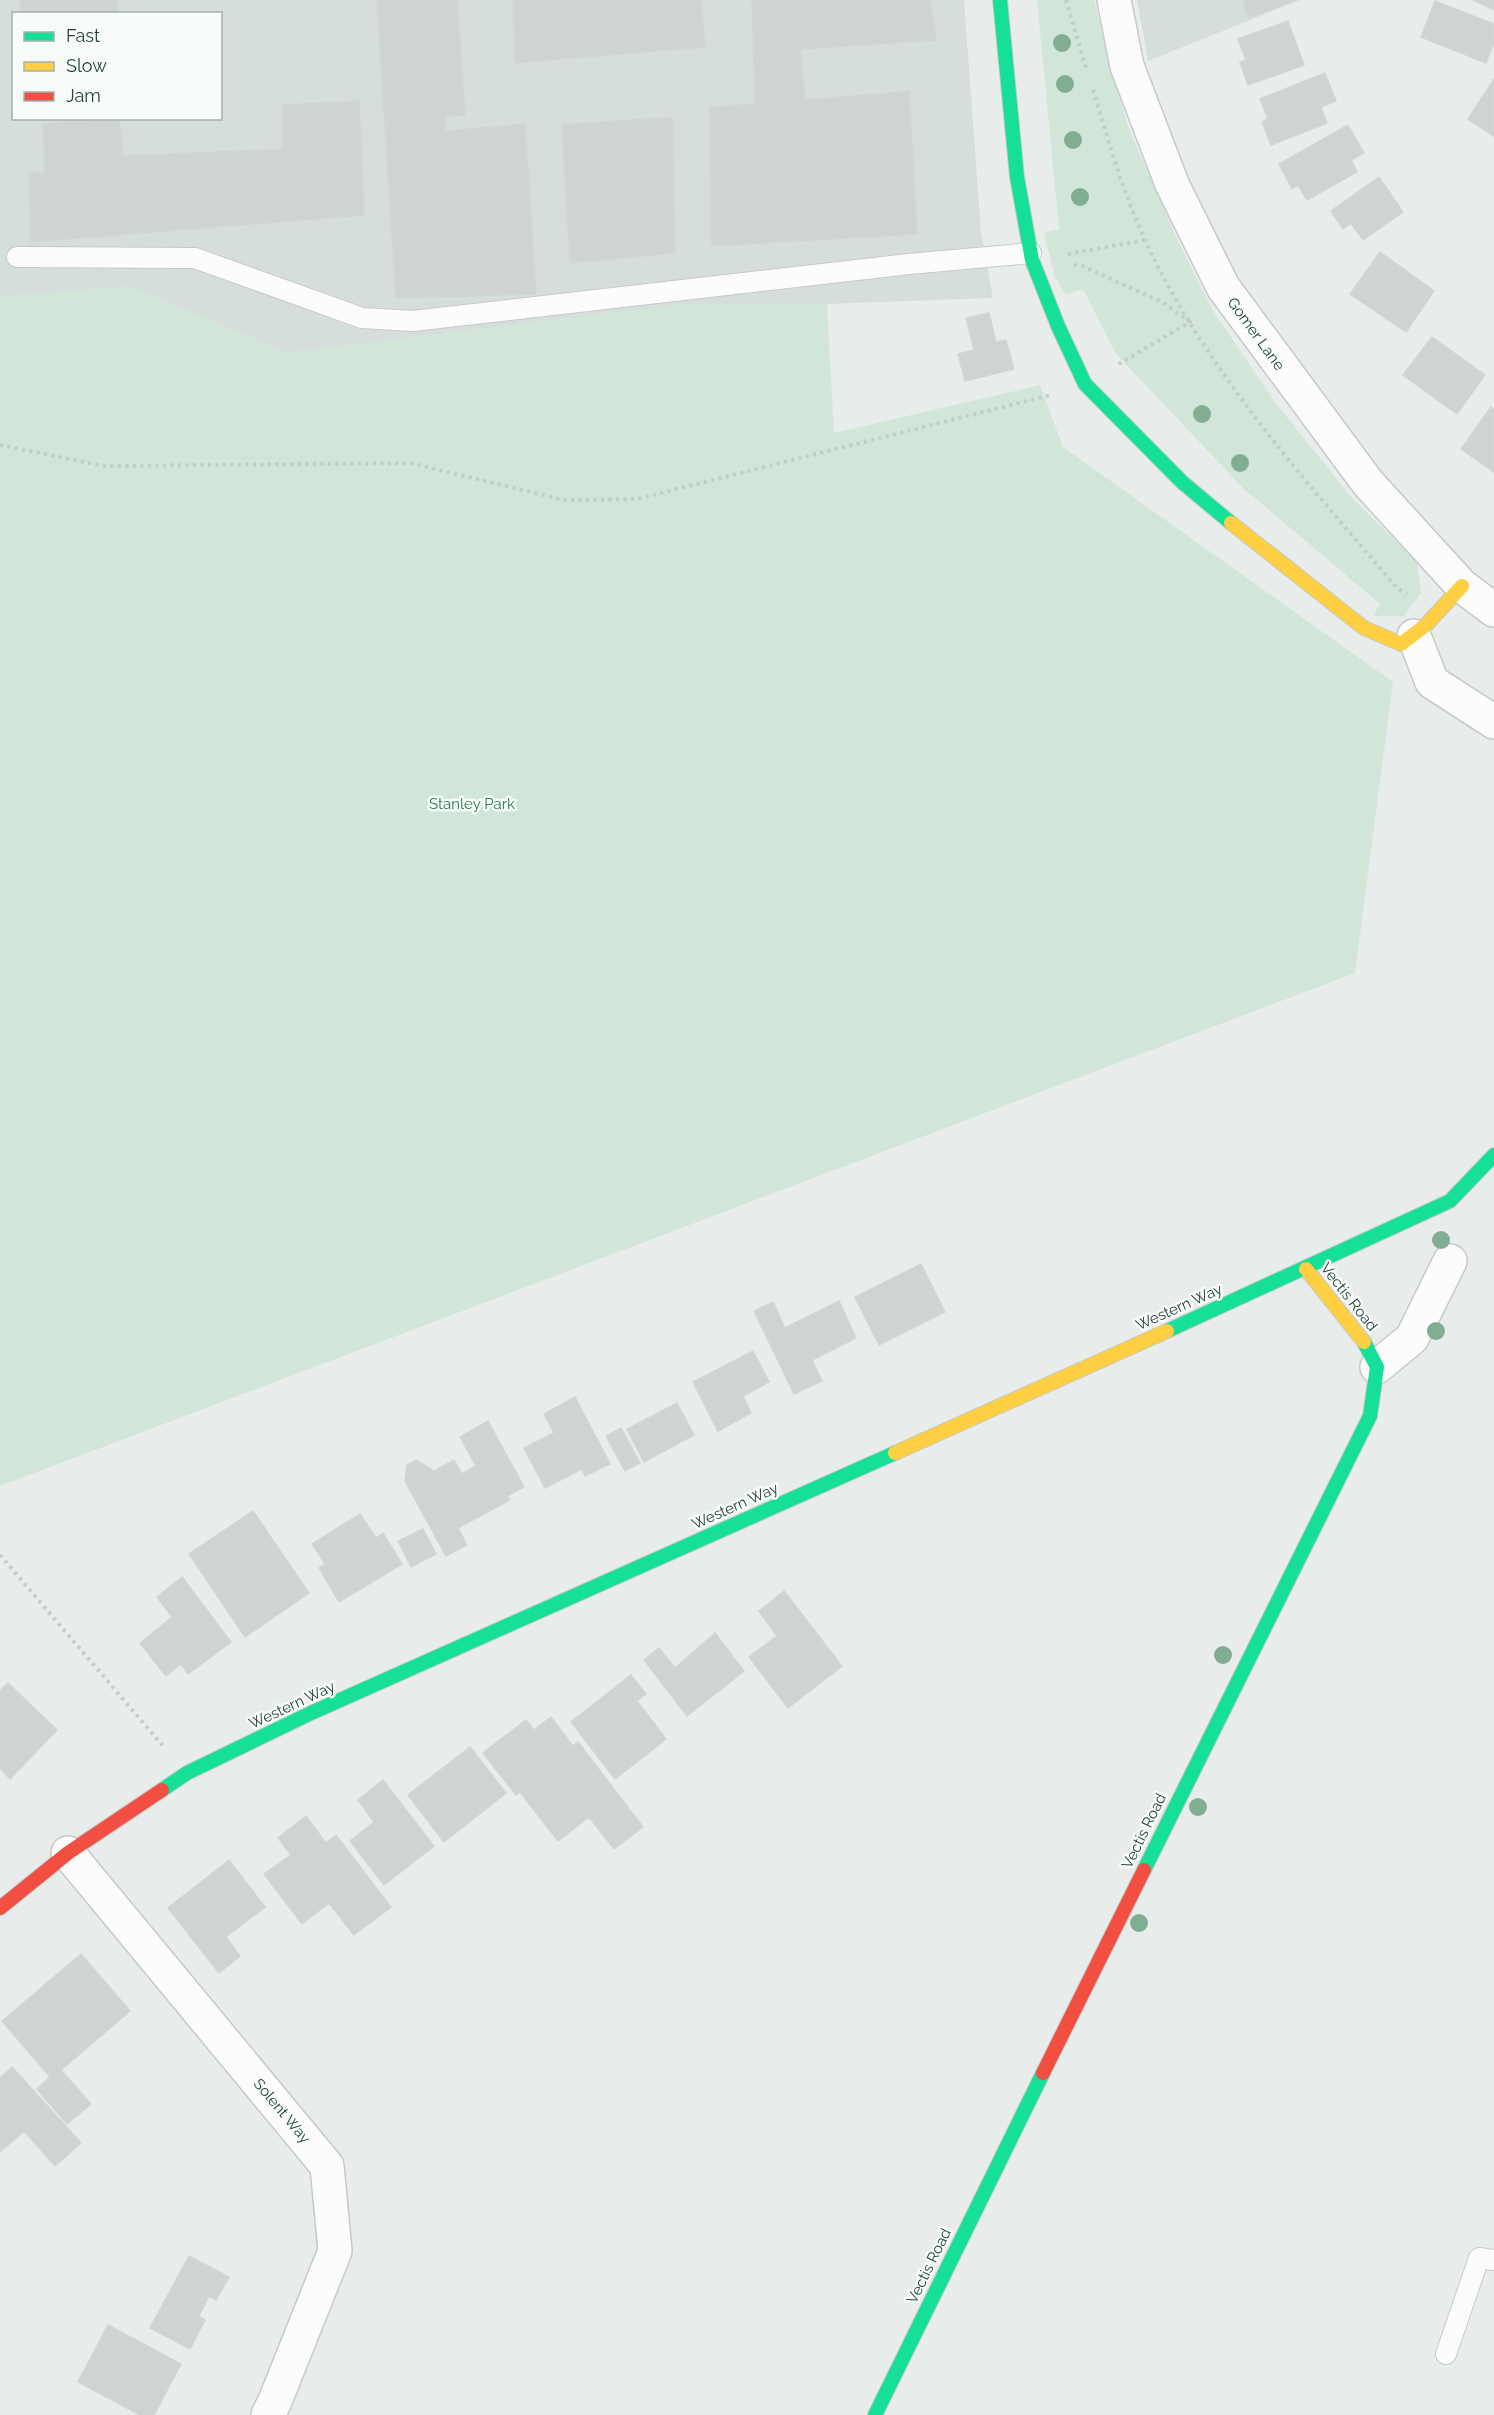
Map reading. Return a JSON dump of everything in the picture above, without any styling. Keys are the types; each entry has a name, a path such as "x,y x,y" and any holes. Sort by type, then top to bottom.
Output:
{"street":[{"path":"1000,0 1017,177 1031,256 1058,326 1085,384 1182,482 1245,535 1364,628 1401,644 1414,636 1439,613 1462,586"},
{"name":"Gomer Lane","path":"1114,0 1127,66 1172,184 1223,287 1293,385 1368,483 1462,586 1494,610"},
{"path":"1414,636 1432,682 1494,722"},
{"name":"Western Way","path":"0,1908 68,1853 187,1773 322,1708 1306,1269 1450,1201 1494,1155"},
{"path":"1377,1366 1412,1338 1450,1261"},
{"name":"Vectis Road","path":"875,2415 984,2190 1370,1416 1377,1366 1361,1335 1306,1269"},
{"name":"Solent Way","path":"68,1853 327,2166 335,2252 268,2415"}],"lane":[{"path":"17,257 195,258 362,318 413,321 909,264 1031,256"},
{"path":"1446,2355 1479,2258 1494,2260"}],"path":[{"path":"1031,256 1145,240"},
{"path":"0,445 104,466 410,463 564,500 637,500 1029,402 1085,384 1190,322 1162,302 1082,266 1031,256"},
{"path":"0,1555 187,1773"}],"shaded area":[{"path":"0,0 964,0 981,232 993,298 827,304 679,305 287,353 131,287 0,297"},
{"path":"1137,0 1300,0 1148,61"}],"green space":[{"path":"1037,0 1094,0 1128,127 1178,241 1212,309 1274,401 1352,498 1417,562 1421,593 1404,616 1373,616 1380,604 1243,488 1116,354 1083,289 1066,295 1055,277 1044,233 1059,229"},
{"name":"Stanley Park","path":"131,287 287,353 679,305 827,304 834,433 1040,385 1063,447 1393,682 1355,973 0,1486 0,297"}],"building":[{"path":"20,0 117,0 118,12 21,12"},
{"path":"377,0 457,0 465,115 446,116 444,131 525,124 536,294 396,298"},
{"path":"513,0 701,0 705,47 515,63"},
{"path":"752,0 930,0 936,40 800,49 805,100 909,91 917,234 712,246 710,107 755,104"},
{"path":"1243,0 1296,0 1249,18"},
{"path":"1473,0 1494,0 1494,10"},
{"path":"1435,1 1494,24 1494,43 1486,63 1421,37"},
{"path":"1288,21 1304,65 1248,85 1240,62 1246,60 1238,39"},
{"path":"1325,73 1336,101 1321,107 1327,123 1271,145 1262,122 1268,119 1260,99"},
{"path":"1494,79 1494,136 1468,119"},
{"path":"359,101 364,215 31,242 29,173 45,173 43,124 119,120 123,156 283,149 282,105"},
{"path":"672,117 675,253 570,263 562,125"},
{"path":"1348,125 1364,153 1351,160 1357,172 1307,200 1298,185 1292,189 1279,164"},
{"path":"1379,177 1403,212 1363,240 1351,223 1343,229 1331,211"},
{"path":"1380,252 1434,291 1406,332 1350,294"},
{"path":"989,313 996,342 1006,340 1014,369 965,381 958,354 974,350 966,318"},
{"path":"1432,337 1485,375 1457,414 1403,375"},
{"path":"1491,407 1494,410 1494,472 1461,449"},
{"path":"921,1264 945,1312 879,1345 855,1297"},
{"path":"839,1301 856,1338 812,1360 822,1381 794,1394 754,1311 773,1302 785,1328"},
{"path":"753,1351 769,1382 743,1396 751,1413 718,1431 693,1382"},
{"path":"575,1397 610,1464 585,1476 582,1469 545,1488 524,1448 554,1433 544,1414"},
{"path":"677,1403 694,1435 644,1462 627,1429"},
{"path":"488,1421 524,1487 507,1496 510,1500 458,1528 467,1545 446,1556 405,1481 407,1465 416,1460 434,1471 454,1460 462,1474 476,1466 460,1437"},
{"path":"621,1428 640,1463 625,1471 606,1436"},
{"path":"253,1511 309,1593 245,1637 189,1554"},
{"path":"360,1514 376,1538 383,1533 402,1564 339,1602 319,1568 325,1564 312,1544"},
{"path":"423,1529 436,1554 411,1567 398,1541"},
{"path":"182,1577 231,1642 188,1674 181,1664 166,1676 140,1643 172,1617 157,1597"},
{"path":"784,1591 842,1666 788,1708 749,1657 777,1636 759,1611"},
{"path":"715,1633 744,1671 687,1716 644,1660 659,1648 675,1668"},
{"path":"631,1675 646,1694 637,1701 666,1739 615,1779 571,1722"},
{"path":"8,1683 57,1730 10,1779 0,1768 0,1691"},
{"path":"551,1717 573,1746 578,1742 643,1827 614,1849 589,1817 558,1841 520,1792 516,1795 483,1753 526,1720 534,1730"},
{"path":"470,1747 506,1793 444,1842 408,1795"},
{"path":"383,1780 434,1846 384,1885 350,1841 374,1822 358,1800"},
{"path":"306,1816 326,1843 336,1835 391,1907 354,1935 329,1903 302,1924 264,1874 291,1855 278,1838"},
{"path":"229,1860 265,1907 226,1937 240,1956 219,1973 168,1908"},
{"path":"81,1954 130,2011 61,2070 91,2104 67,2124 37,2089 50,2077 2,2021"},
{"path":"12,2067 81,2143 55,2166 24,2131 0,2152 0,2078"},
{"path":"189,2256 229,2277 216,2300 209,2296 199,2316 205,2320 190,2349 150,2328"},
{"path":"108,2325 181,2364 154,2415 140,2415 78,2382"}],"traffic: fast":[{"path":"1000,0 1017,177 1032,260 1058,326 1085,384 1182,482 1231,523"},
{"path":"1167,1331 1450,1201 1494,1155"},
{"path":"1144,1870 1370,1416 1377,1367 1364,1342"},
{"path":"162,1790 187,1773 311,1713 895,1453"},
{"path":"875,2415 1043,2073"}],"traffic: slow":[{"path":"1231,523 1364,628 1401,644 1426,625 1462,586"},
{"path":"1306,1269 1364,1342"},
{"path":"895,1453 1167,1331"}],"traffic: jam":[{"path":"0,1908 68,1853 162,1790"},
{"path":"1043,2073 1144,1870"}]}
